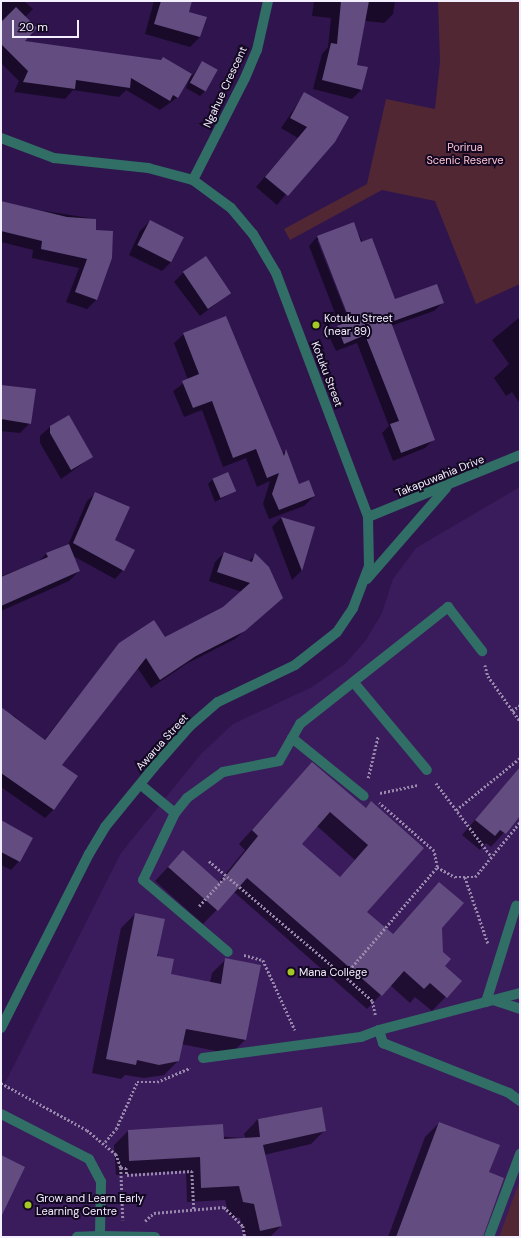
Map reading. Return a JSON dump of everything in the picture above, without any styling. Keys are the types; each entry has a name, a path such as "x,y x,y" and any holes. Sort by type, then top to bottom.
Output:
{"street":[{"name":"Ngahue Crescent","path":"193,180 245,78 259,43 268,1"},
{"name":"Kotuku Street","path":"1,138 54,158 148,168 193,180 231,208 253,234 276,273 368,517"},
{"name":"Takapuwahia Drive","path":"368,517 446,488 520,455"},
{"path":"365,582 446,488"},
{"name":"Awarua Street","path":"2,1022 104,827 189,727 218,702 295,665 321,647 337,632 365,582 371,551 368,517"},
{"path":"228,952 143,880 175,813 187,798 223,772 279,761 300,724 355,684 448,607 482,651"},
{"path":"355,684 427,770"},
{"path":"292,738 364,796"},
{"path":"141,785 175,813"},
{"path":"489,1001 516,906"},
{"path":"203,1058 361,1037 379,1030 520,993"},
{"path":"489,1001 520,1009"},
{"path":"379,1030 383,1043 509,1093 520,1101"},
{"path":"1,1114 89,1159 101,1182 100,1236"},
{"path":"489,1237 520,1154"},
{"path":"77,1237 155,1237"}],"path":[{"path":"482,651 488,676 520,721"},
{"path":"512,711 520,705"},
{"path":"364,796 382,717"},
{"path":"456,810 520,758"},
{"path":"427,770 491,856"},
{"path":"428,783 435,781"},
{"path":"364,796 420,784"},
{"path":"364,796 375,800 434,851 437,867"},
{"path":"437,867 455,877 475,877 520,822"},
{"path":"209,861 372,1001 379,1030"},
{"path":"344,976 437,867"},
{"path":"205,900 226,876"},
{"path":"465,877 485,942 503,948"},
{"path":"228,952 263,960 301,1045"},
{"path":"105,1142 116,1129 137,1082 157,1082 203,1058"},
{"path":"121,1168 126,1168 127,1175 192,1171 194,1210"},
{"path":"139,1237 145,1219 154,1213 224,1207 243,1226 245,1237"}],"shaded area":[{"name":"Mana College","path":"520,487 520,1237 1,1237 1,1091 121,853 201,754 233,724 312,687 345,664 366,640 382,613 393,579 416,548"}],"green space":[{"name":"Porirua Scenic Reserve","path":"438,1 520,1 520,284 476,304 435,201 382,190 290,240 284,229 367,184 386,99 435,109 440,62"},
{"path":"520,1180 520,1237 499,1237"}],"building":[{"path":"161,1 192,1 189,12 207,17 200,37 154,24"},
{"path":"341,1 369,1 357,65 368,67 362,90 322,80 331,43 337,44"},
{"path":"16,7 37,28 25,41 161,60 163,57 192,74 178,98 173,95 170,101 131,78 130,88 76,80 75,89 23,82 28,71 1,44 1,22"},
{"path":"202,61 218,70 206,92 190,83"},
{"path":"304,92 349,117 335,142 288,196 265,177 307,127 290,118"},
{"path":"1,201 67,217 96,219 96,230 113,231 112,258 97,300 75,292 87,259 41,249 42,241 1,231"},
{"path":"150,220 184,237 171,262 137,245"},
{"path":"354,222 361,242 372,238 395,299 437,284 444,303 391,322 435,440 401,453 390,424 399,421 365,335 344,344 337,326 350,321 317,236"},
{"path":"206,256 231,293 208,309 183,272"},
{"path":"226,316 284,456 286,449 299,484 309,480 315,496 279,510 272,494 279,473 267,478 256,449 233,458 212,401 193,408 182,381 199,374 183,333"},
{"path":"1,385 36,389 31,424 1,419"},
{"path":"69,415 93,457 71,470 50,433 50,426"},
{"path":"228,472 236,491 221,498 212,479"},
{"path":"95,492 130,507 115,540 135,550 124,571 73,543"},
{"path":"281,517 315,527 302,571"},
{"path":"69,544 80,571 1,606 1,577 48,557 46,553"},
{"path":"224,552 252,562 255,553 269,567 283,598 245,631 196,656 160,680 146,658 62,765 78,776 54,810 1,773 1,707 45,740 119,643 154,620 165,637 223,607 250,583 217,572"},
{"path":"312,762 366,808 371,801 424,848 367,912 393,934 439,882 464,903 442,928 443,952 451,959 445,966 462,981 447,998 430,983 424,989 404,971 382,996 247,878 218,911 168,867 183,850 220,883 258,836 252,830","holes":["330,812 368,845 340,877 302,844"]},
{"path":"520,767 520,816 506,834 500,830 495,836 475,820"},
{"path":"1,820 33,838 20,862 1,852"},
{"path":"135,913 165,919 157,956 174,959 171,974 221,984 225,958 261,965 246,1040 186,1029 179,1061 159,1065 137,1060 136,1065 106,1059"},
{"path":"322,1107 326,1131 263,1145 282,1226 260,1231 254,1204 243,1202 239,1186 201,1188 200,1157 129,1161 128,1130 223,1124 224,1139 260,1137 258,1119"},
{"path":"439,1122 500,1145 489,1172 504,1178 483,1237 396,1237"},
{"path":"1,1155 25,1167 1,1217"}],"place":[{"name":"Kotuku Street (near 89)","path":"316,325"},
{"name":"Mana College","path":"291,972"},
{"name":"Grow and Learn Early Learning Centre","path":"28,1205"}]}
